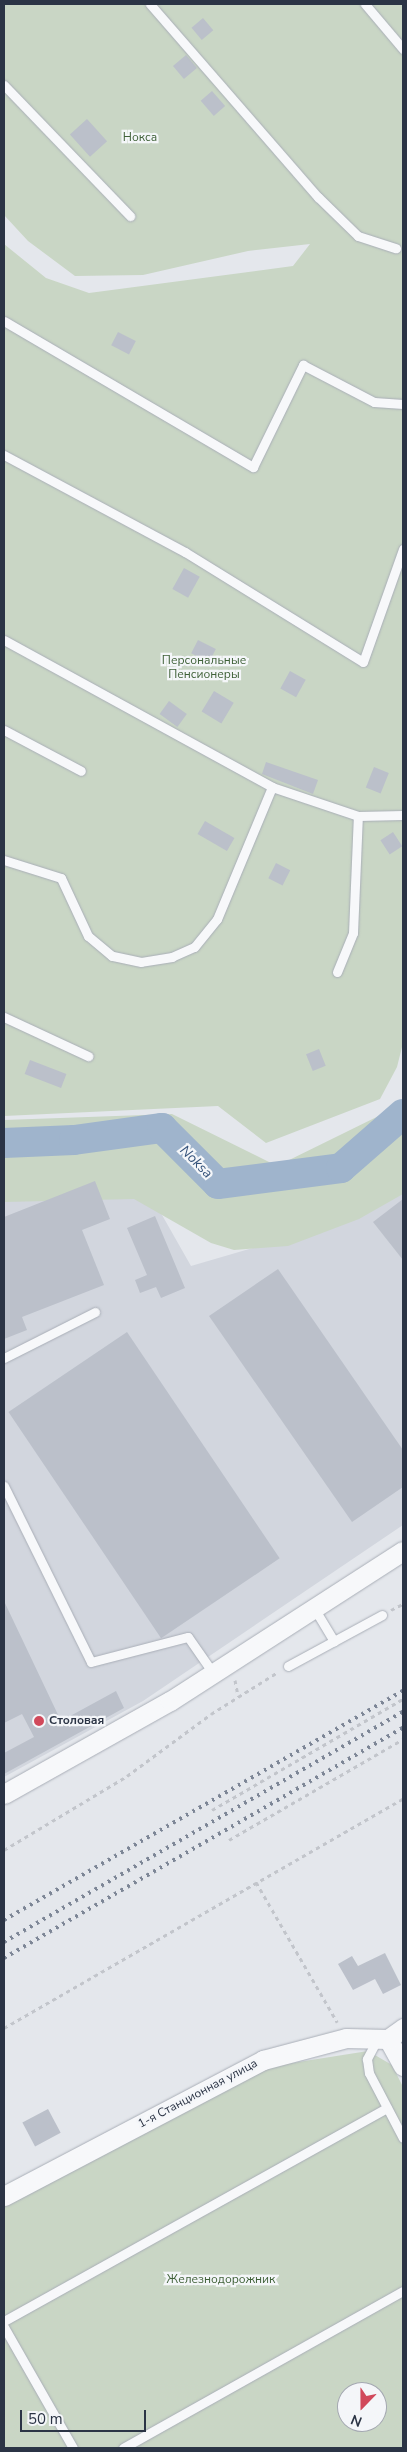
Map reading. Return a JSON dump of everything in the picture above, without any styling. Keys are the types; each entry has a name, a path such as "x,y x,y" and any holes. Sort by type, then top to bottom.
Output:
{"street":[{"path":"4,1794 213,1673 403,1551"},
{"path":"390,2035 403,2066"},
{"name":"1-я Станционная улица","path":"4,2196 262,2060 346,2038 390,2035"}],"lane":[{"path":"150,4 318,197 358,236 396,248"},
{"path":"364,4 403,49"},
{"path":"4,85 130,216"},
{"path":"4,320 253,467 303,365 374,402 403,404"},
{"path":"4,456 185,552 363,662 403,549"},
{"path":"4,640 272,787 358,816 403,815"},
{"path":"4,730 81,771"},
{"path":"4,860 61,878 88,936 112,956 141,962 172,957 194,947 217,919 272,787"},
{"path":"337,972 353,933 358,816"},
{"path":"4,1017 88,1056"},
{"path":"4,1358 96,1312"},
{"path":"4,1486 91,1662 188,1637 213,1673"},
{"path":"314,1608 334,1641"},
{"path":"288,1666 382,1615"},
{"path":"390,2035 367,2059 386,2108 403,2138"},
{"path":"4,2321 386,2108"},
{"path":"123,2448 403,2291"},
{"path":"4,2327 73,2448"}],"path":[{"path":"4,1850 127,1776 238,1696 288,1666"},
{"path":"235,1680 238,1696"},
{"path":"212,1810 403,1699"},
{"path":"229,1840 403,1739"},
{"path":"4,2028 403,1799"},
{"path":"256,1882 346,2038"}],"shaded area":[{"path":"141,1178 191,1266 349,1220 403,1181 403,1525 143,1701 4,1777 4,1185"}],"green space":[{"name":"Персональные Пенсионеры","path":"4,4 403,4 403,1043 397,1067 380,1099 266,1143 218,1106 4,1116 4,244 46,278 89,293 293,266 310,244 248,251 143,275 75,276 28,241 4,215"},
{"path":"403,1104 403,1194 359,1219 288,1246 234,1250 211,1243 134,1199 4,1202 4,1120 172,1114 277,1166"},
{"name":"Железнодорожник","path":"368,2051 392,2065 403,2087 403,2448 4,2448 4,2205 267,2067"}],"building":[{"path":"203,18 213,30 202,40 192,28"},
{"path":"186,55 197,68 184,79 173,66"},
{"path":"212,91 225,106 214,116 201,101"},
{"path":"87,119 107,141 90,157 70,134"},
{"path":"118,332 136,341 129,354 111,345"},
{"path":"184,568 200,577 188,598 172,589"},
{"path":"198,640 216,649 209,662 191,653"},
{"path":"290,671 306,680 296,697 280,688"},
{"path":"214,691 234,703 221,723 202,712"},
{"path":"169,701 187,714 177,727 160,714"},
{"path":"266,762 318,780 313,794 262,774"},
{"path":"374,767 389,773 381,793 366,787"},
{"path":"205,821 234,838 227,851 197,834"},
{"path":"393,832 402,846 390,854 380,840"},
{"path":"276,863 290,870 283,885 268,878"},
{"path":"319,1049 326,1066 313,1071 306,1054"},
{"path":"30,1060 66,1074 61,1088 25,1074"},
{"path":"95,1181 110,1219 82,1230 104,1285 22,1317 27,1330 4,1339 4,1217"},
{"path":"403,1199 403,1260 373,1222"},
{"path":"155,1216 185,1288 161,1298 156,1287 140,1293 135,1280 147,1275 127,1228"},
{"path":"278,1269 403,1450 403,1487 352,1522 209,1316"},
{"path":"127,1332 280,1558 161,1638 8,1412"},
{"path":"4,1601 61,1721 116,1691 124,1708 4,1774 4,1753 34,1737 22,1714 4,1723"},
{"path":"385,1953 401,1985 383,1994 375,1979 353,1990 338,1964 352,1956 358,1966"},
{"path":"48,2109 61,2133 35,2146 22,2123"}],"waterway":[{"name":"Noksa","path":"4,1143 74,1140 162,1128 218,1184 341,1168 403,1114"}],"railway":[{"path":"4,1920 403,1691"},
{"path":"4,1942 403,1712"},
{"path":"4,1958 403,1728"}],"place":[{"name":"Столовая","path":"39,1721"}],"park label":[{"name":"Нокса","path":"140,138"}]}
